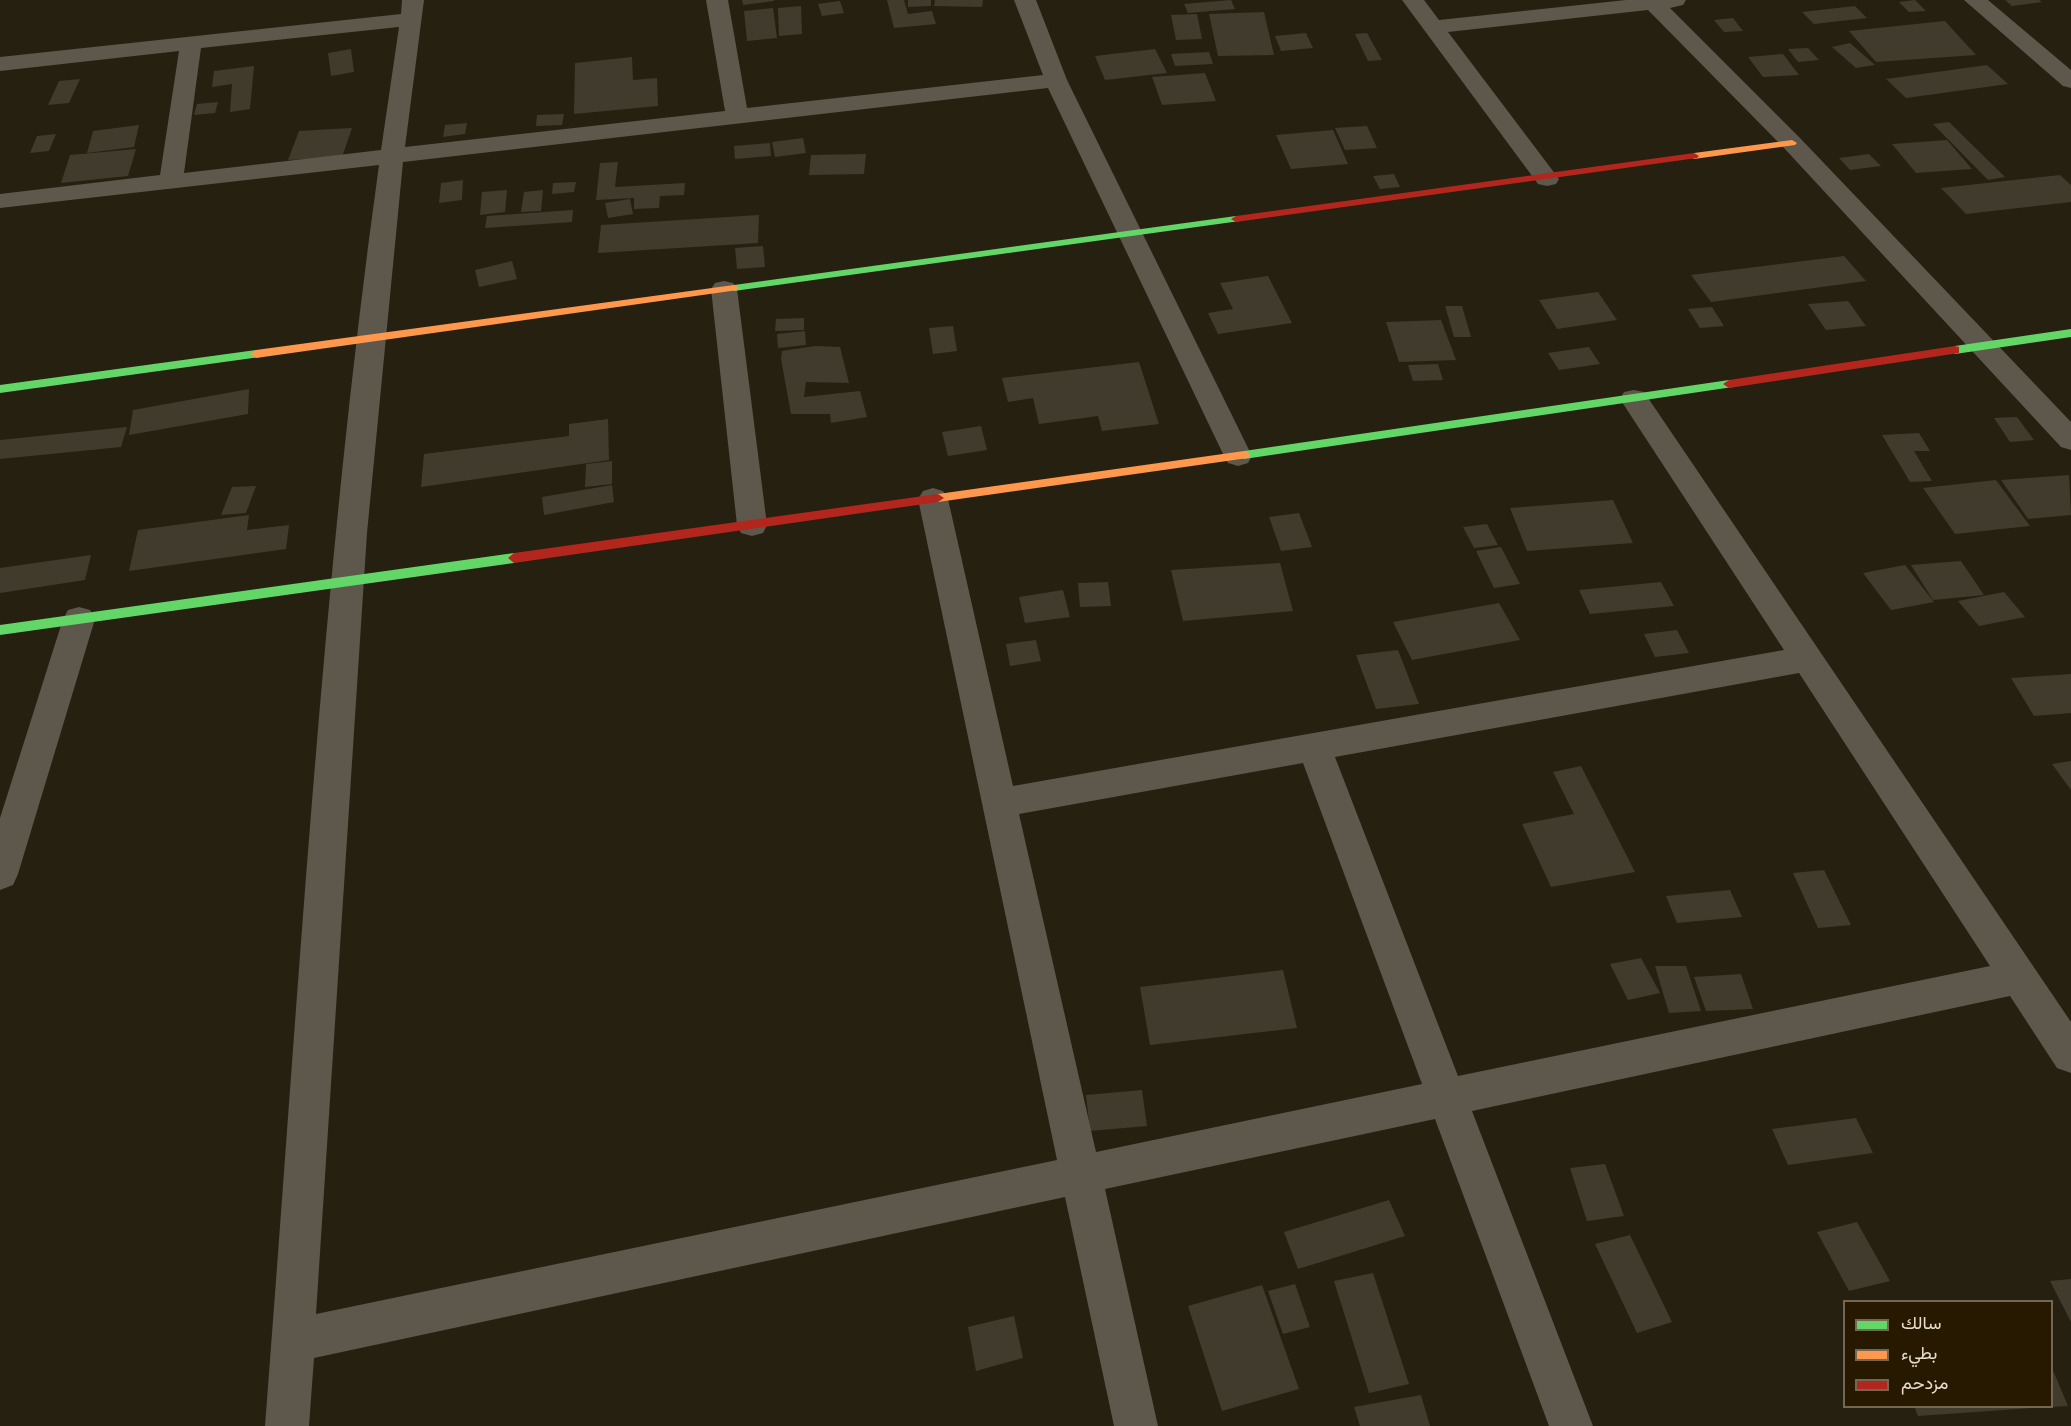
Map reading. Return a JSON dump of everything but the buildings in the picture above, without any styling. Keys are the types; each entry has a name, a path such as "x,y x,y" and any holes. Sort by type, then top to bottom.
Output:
{"street":[{"path":"717,0 737,116"},
{"path":"1025,0 1056,80 1238,456"},
{"path":"1413,0 1547,179"},
{"path":"1434,27 1682,0"},
{"path":"1975,0 2071,81"},
{"path":"1653,3 1792,143 2071,440"},
{"path":"0,64 191,43 411,9 390,157 348,582 287,1426"},
{"path":"171,182 191,43"},
{"path":"0,201 1056,80"},
{"path":"0,389 1547,179 1792,143"},
{"path":"724,290 752,525"},
{"path":"0,630 1238,456 2071,333"},
{"path":"1634,399 2069,1049"},
{"path":"933,499 1136,1426"},
{"path":"0,874 79,619"},
{"path":"999,803 1807,659"},
{"path":"1314,747 1571,1426"},
{"path":"294,1340 2019,977"}],"traffic: fast":[{"path":"734,288 1236,219"},
{"path":"1955,350 2071,333"},
{"path":"0,389 256,354"},
{"path":"1244,455 1729,384"},
{"path":"0,630 514,558"}],"traffic: slow":[{"path":"1694,156 1792,143"},
{"path":"256,354 734,288"},
{"path":"938,498 1244,455"}],"traffic: jam":[{"path":"1236,219 1694,156"},
{"path":"1729,384 1955,350"},
{"path":"514,558 938,498"}]}
